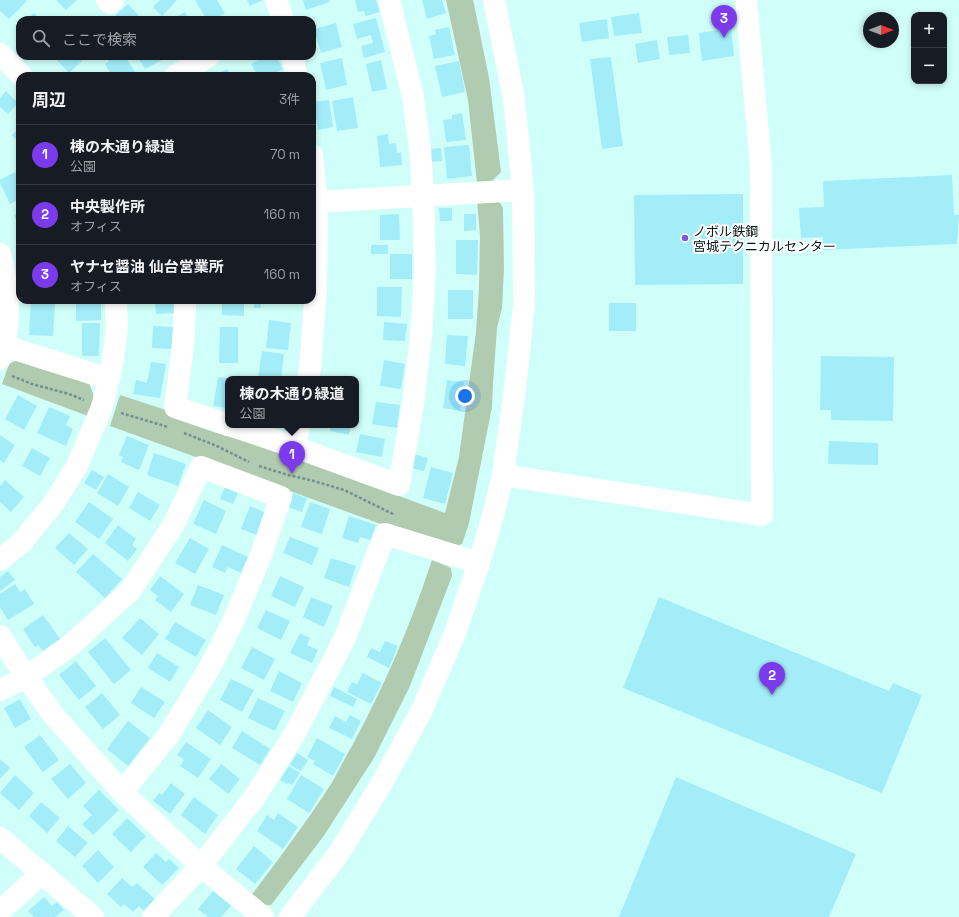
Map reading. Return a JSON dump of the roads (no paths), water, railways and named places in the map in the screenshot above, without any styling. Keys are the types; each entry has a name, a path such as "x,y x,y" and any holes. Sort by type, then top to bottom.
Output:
{"street":[{"path":"108,0 110,2 112,0"},
{"path":"238,428 399,485 413,404 421,336 425,269 420,148 413,97 389,0"},
{"path":"290,917 339,852 379,788 421,712 455,633 479,563 503,475 515,389 524,305 523,190 514,99 494,0"},
{"path":"503,475 762,514 761,166 746,0"},
{"path":"0,54 18,72"},
{"path":"182,72 202,60"},
{"path":"293,60 296,72"},
{"path":"317,202 523,190"},
{"path":"316,193 316,290"},
{"path":"0,254 5,272 8,308 3,359 109,379"},
{"path":"0,560 21,542 53,504 77,466 102,407 109,379 117,328 116,304"},
{"path":"185,304 182,357 175,407 225,424"},
{"path":"309,376 315,304"},
{"path":"295,447 298,428"},
{"path":"0,690 26,677 72,644 130,591 174,524 201,467 281,497 261,555 233,622 210,667 168,736 122,792"},
{"path":"153,917 201,866 254,798 294,735 345,638 385,534 479,563"},
{"path":"0,636 26,677 55,717 122,792 201,866 263,917"},
{"path":"0,838 93,917"},
{"path":"0,911 42,873"}],"place":[{"name":"ヤナセ醤油 仙台営業所","path":"724,38"},
{"name":"ノボル鉄鋼 宮城テクニカルセンター","path":"685,238"},
{"name":"棟の木通り緑道","path":"292,474"},
{"name":"中央製作所","path":"772,695"}]}
